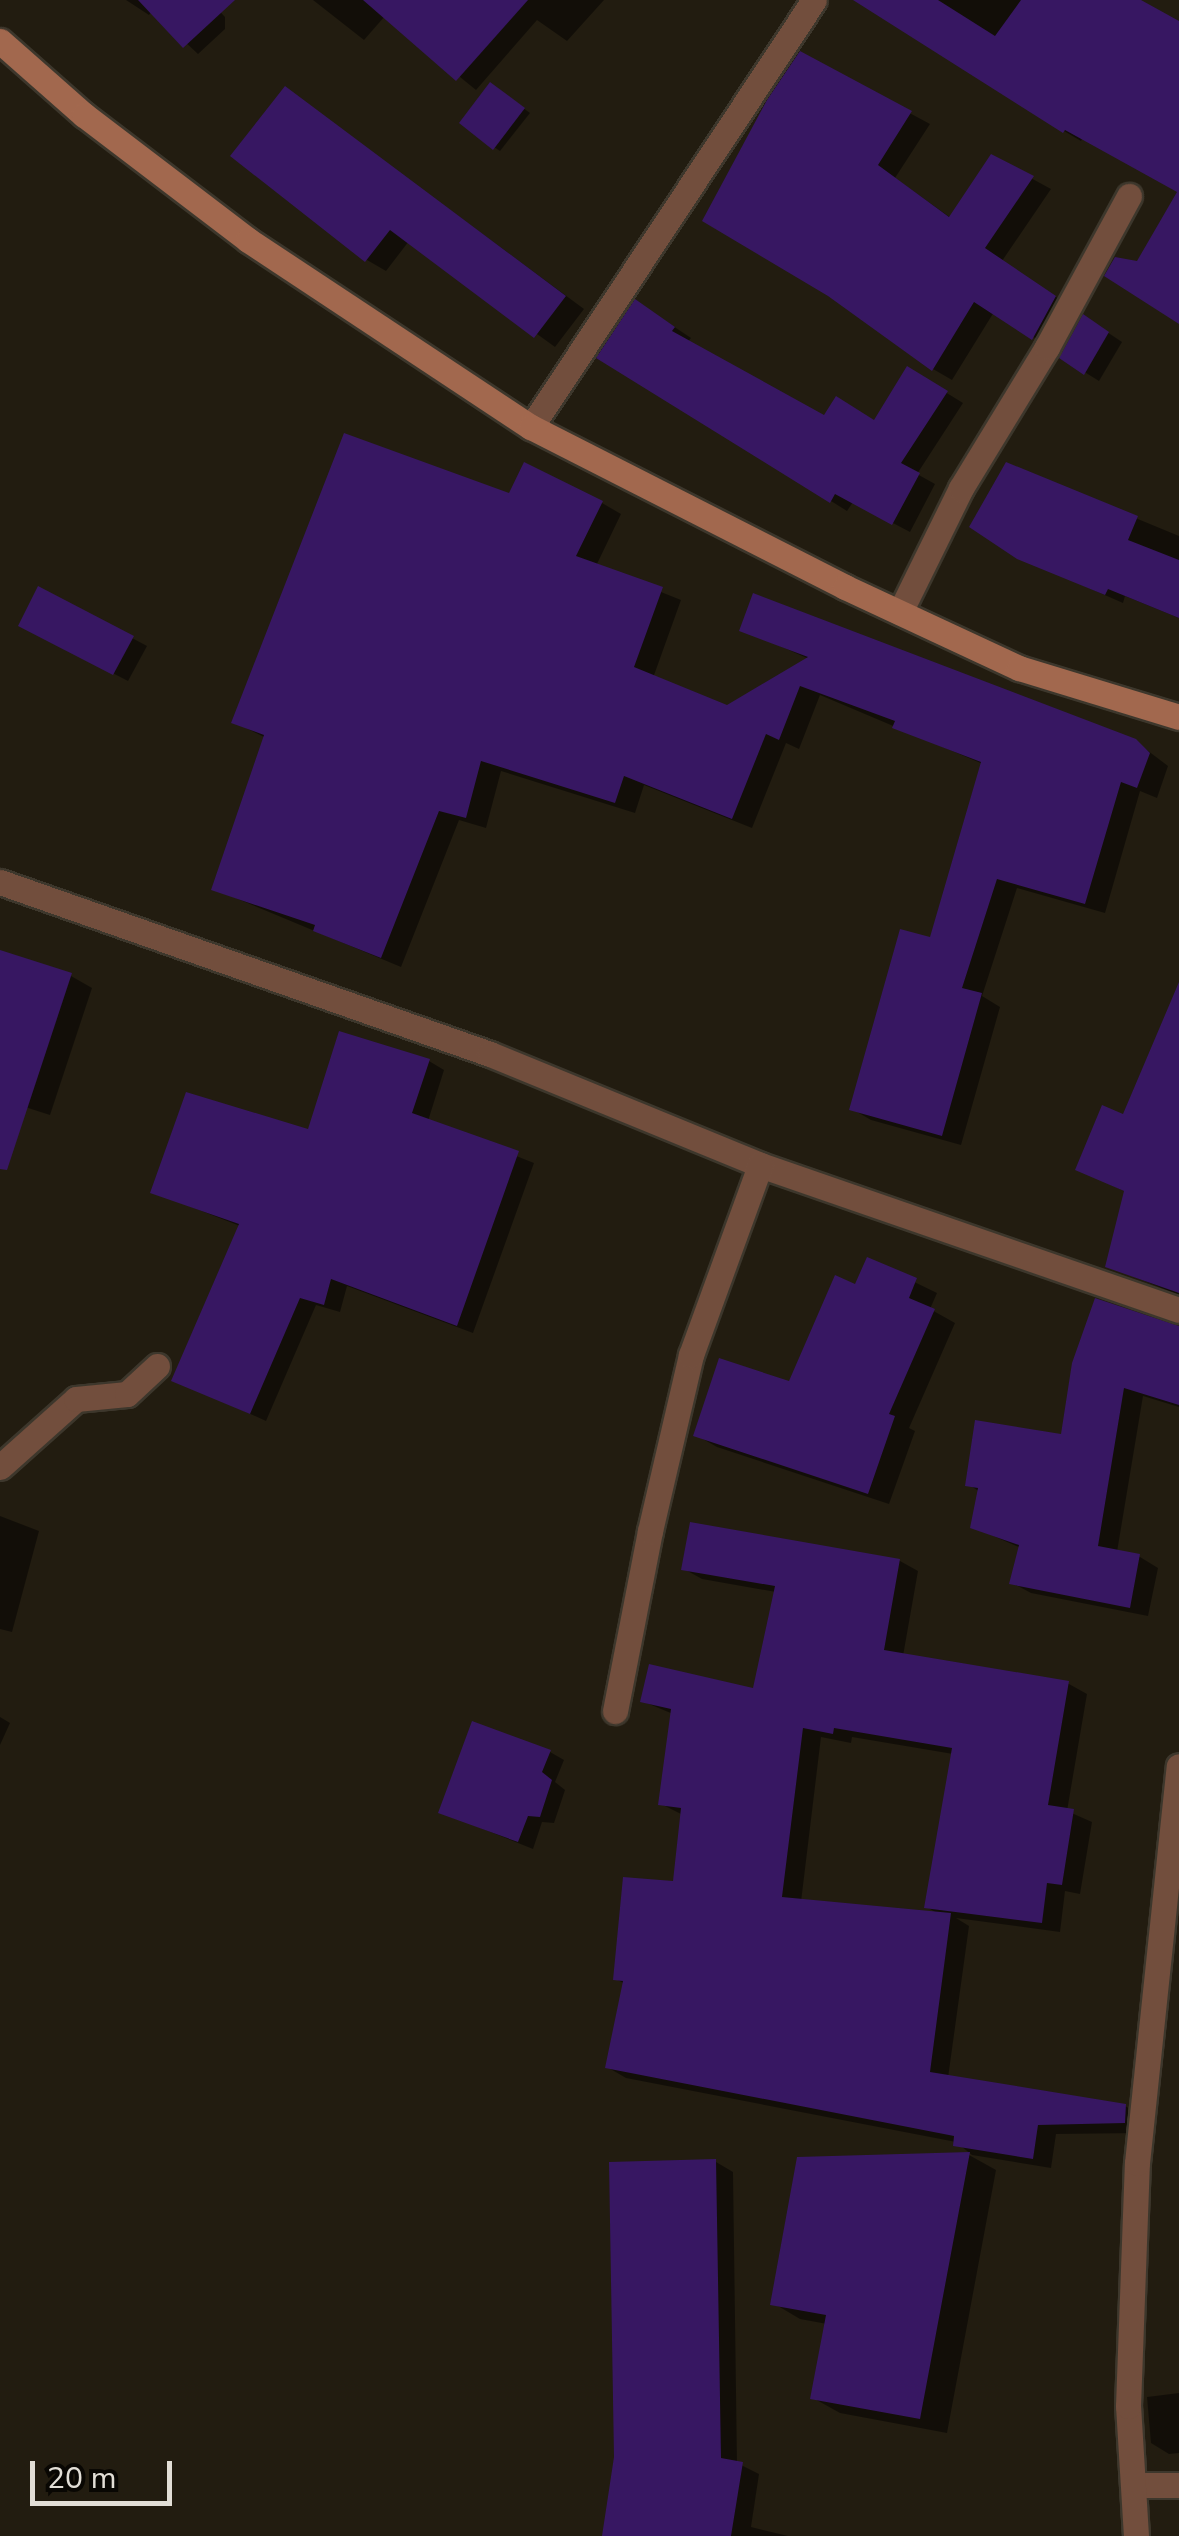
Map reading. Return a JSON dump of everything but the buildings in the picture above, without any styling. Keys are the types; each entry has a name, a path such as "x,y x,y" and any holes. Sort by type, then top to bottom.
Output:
{"street":[{"path":"531,427 814,0"},
{"path":"0,41 84,115 248,240 531,427 1018,668 1179,717"},
{"path":"900,612 961,488 1047,346 1128,196"},
{"path":"0,882 490,1054 760,1166 1179,1310"},
{"path":"615,1712 690,1355 760,1166"},
{"path":"0,1467 76,1399 128,1394 156,1366"},
{"path":"1136,2536 1128,2406 1137,2163 1179,1766"},
{"path":"1134,2485 1179,2485"}]}
